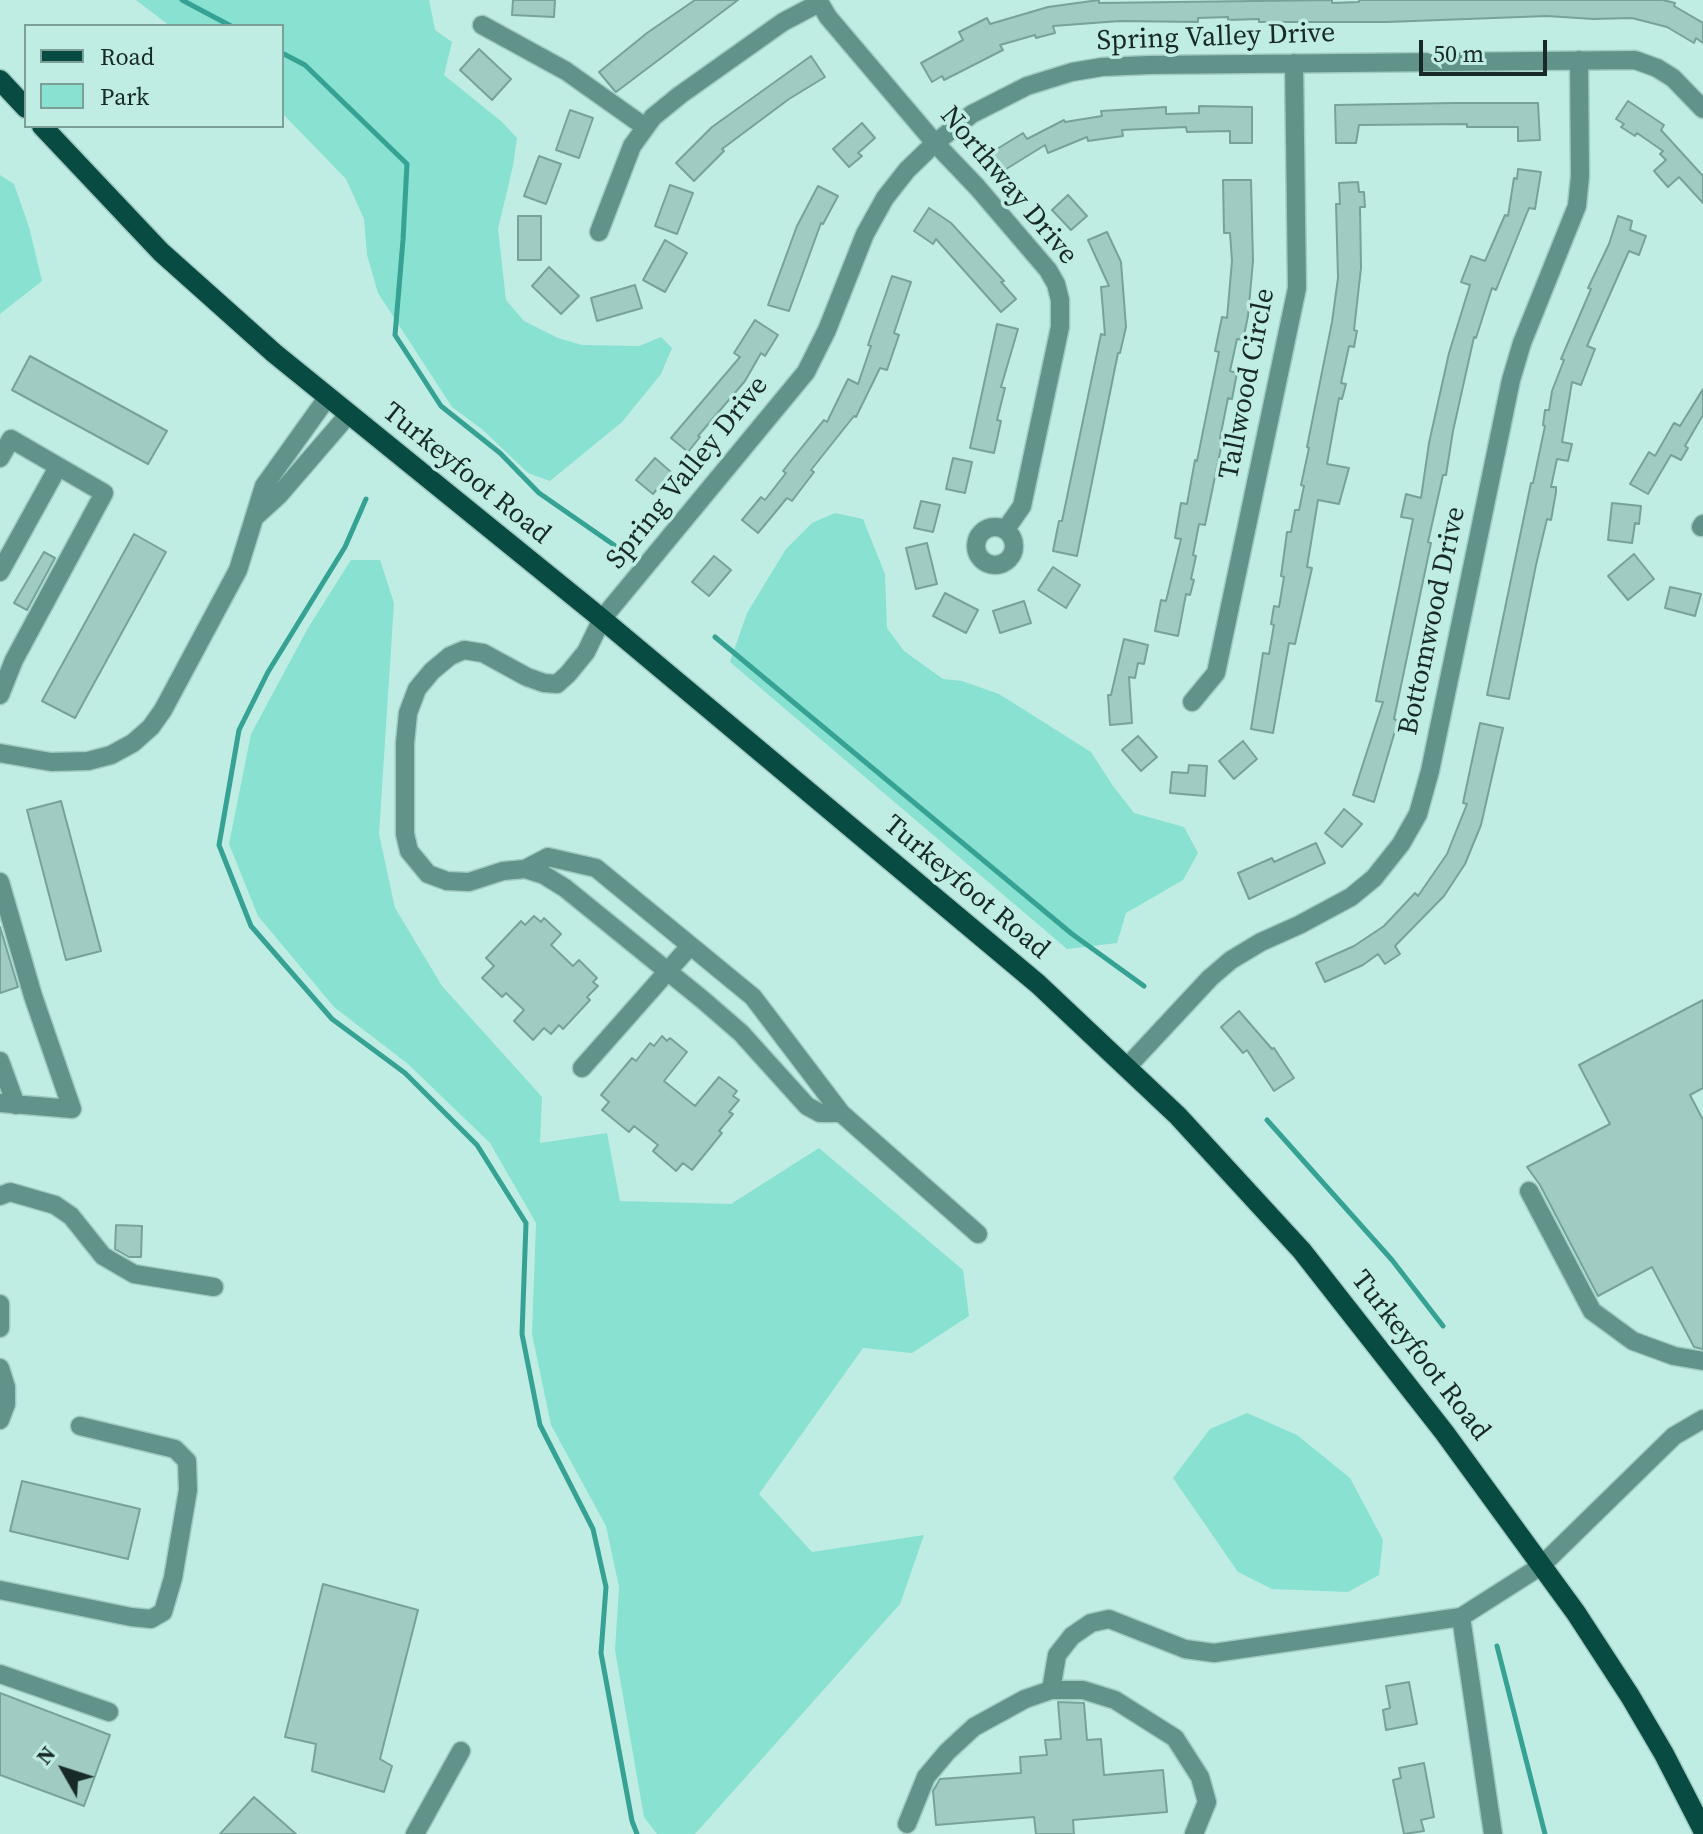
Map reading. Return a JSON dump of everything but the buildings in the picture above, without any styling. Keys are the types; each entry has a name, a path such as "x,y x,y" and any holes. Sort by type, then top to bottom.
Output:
{"main road":[{"path":"0,80 24,106"},
{"name":"Turkeyfoot Road","path":"44,128 161,252 327,398 602,619 1038,984 1178,1116 1302,1251 1426,1409 1541,1566 1630,1696 1703,1830"}],"street":[{"path":"599,232 632,146 645,127 680,95 818,1"},
{"name":"Northway Drive","path":"818,1 935,143 1048,270 1060,300 1060,327 1022,506 1006,529"},
{"path":"482,25 566,71 645,127"},
{"name":"Spring Valley Drive","path":"525,869 503,871 469,882 447,881 428,874 409,851 405,819 408,713 417,689 450,656 464,650 483,653 527,677 557,684 586,652 602,619 806,372 827,330 865,234 885,198 907,170 972,114 1027,86 1072,72 1149,65 1579,60 1635,60 1657,68 1673,78 1703,109"},
{"name":"Bottomwood Drive","path":"1127,1067 1210,978 1231,960 1351,897 1374,878 1401,844 1418,814 1430,771 1511,380 1522,343 1577,206 1580,176 1579,60"},
{"name":"Tallwood Circle","path":"1192,702 1216,673 1293,316 1297,288 1294,63"},
{"path":"0,753 51,762 88,761 111,755 133,743 151,727 238,570 264,486 327,398"},
{"path":"256,516 279,495 348,415"},
{"path":"0,458 11,439 104,493 14,660 0,695"},
{"path":"0,572 58,467"},
{"path":"525,869 548,857 596,868 753,997 841,1113 978,1234"},
{"path":"525,869 544,875 565,888 668,971 741,1033 807,1106 820,1113 841,1113"},
{"path":"0,882 5,918 72,1109 8,1104 0,1061"},
{"path":"582,1068 690,946"},
{"path":"1529,1191 1592,1311 1633,1341 1674,1356 1703,1361"},
{"path":"0,1196 10,1192 55,1205 71,1216 103,1256 134,1274 214,1287"},
{"path":"0,1304 0,1328"},
{"path":"0,1368 6,1387 6,1404 0,1420"},
{"path":"1051,1690 1057,1655 1072,1636 1091,1623 1109,1619 1185,1649 1214,1653 1461,1617 1541,1566 1674,1436 1703,1419"},
{"path":"0,1590 131,1617 151,1619 163,1612 173,1578 188,1490 187,1461 175,1449 80,1426"},
{"path":"1461,1617 1493,1834"},
{"path":"0,1674 109,1712"},
{"path":"907,1824 926,1777 974,1727 1025,1699 1051,1690 1083,1690 1115,1700 1175,1738 1200,1777 1207,1802 1194,1834"},
{"path":"415,1834 461,1751"}],"green space":[{"path":"136,0 429,0 435,30 452,42 444,75 517,138 498,229 506,300 524,321 558,338 582,345 639,346 661,337 672,348 661,374 622,422 550,481 528,473 483,430 452,407 378,293 367,255 364,219 346,179 284,115 284,24 167,24"},
{"path":"0,175 14,184 29,227 42,281 0,314"},
{"path":"835,513 863,519 885,574 887,628 904,651 943,679 962,681 999,694 1091,752 1134,813 1184,827 1198,853 1183,880 1126,913 1117,943 1067,949 730,662 747,613 786,549 812,523"},
{"path":"351,560 380,560 394,603 379,834 395,908 442,986 542,1097 540,1143 607,1133 620,1201 731,1204 819,1148 963,1270 969,1316 912,1353 863,1348 759,1494 812,1552 924,1535 900,1604 695,1834 657,1834 644,1817 615,1650 619,1587 606,1526 551,1425 532,1334 536,1223 490,1143 408,1064 334,1007 258,916 229,844 251,734 308,628"},
{"path":"1247,1413 1297,1435 1350,1478 1383,1540 1379,1575 1348,1592 1272,1589 1238,1572 1173,1478 1210,1429"}],"waterway":[{"path":"182,0 227,24"},
{"path":"284,54 305,65 407,164 395,335 441,406 500,453 539,493 614,545"},
{"path":"366,499 345,547 268,672 239,730 219,845 251,926 332,1019 405,1073 477,1145 526,1223 522,1334 540,1425 593,1529 606,1587 601,1653 637,1834"},
{"path":"715,637 1072,934 1144,986"},
{"path":"1267,1120 1392,1260 1443,1326"},
{"path":"1497,1646 1545,1834"}]}
